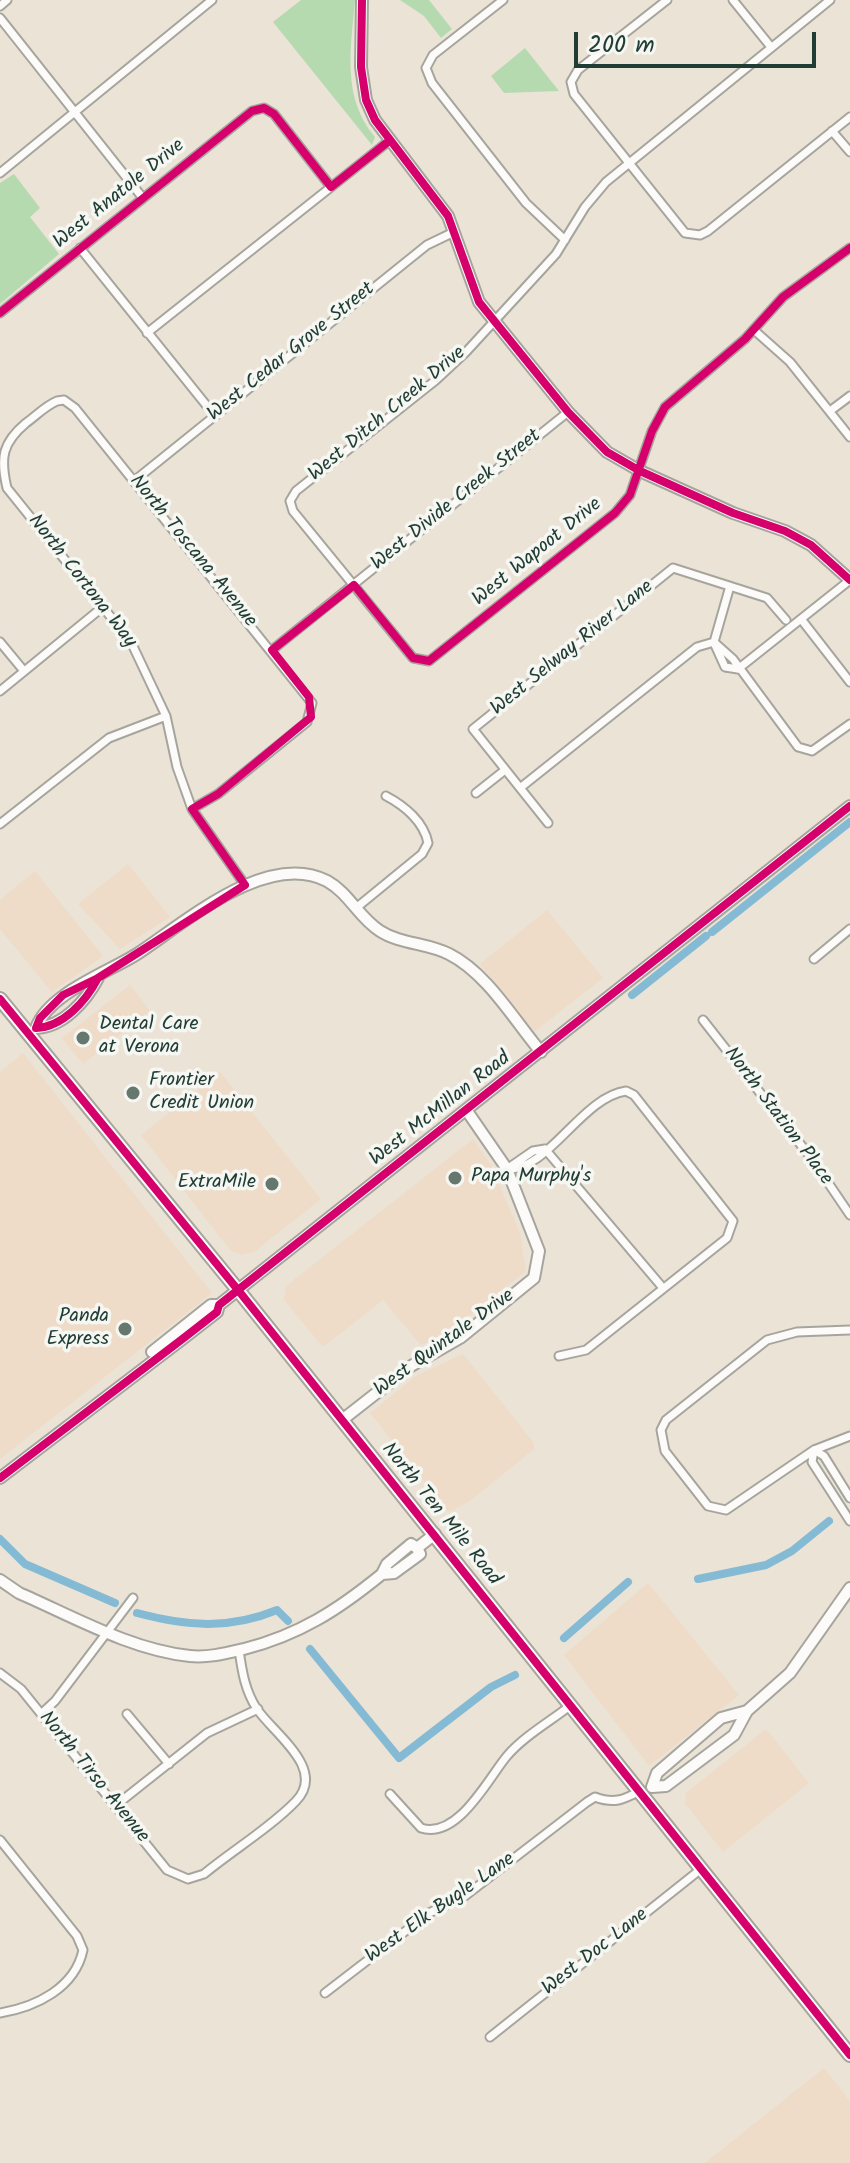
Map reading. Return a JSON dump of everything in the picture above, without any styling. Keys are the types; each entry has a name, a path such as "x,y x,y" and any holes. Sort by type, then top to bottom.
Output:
{"main road":[{"name":"North Ten Mile Road","path":"0,999 32,1031 571,1705 645,1791 701,1869 850,2055"}],"street":[{"path":"0,6 7,0"},
{"path":"0,173 212,0"},
{"path":"362,0 361,67 366,100 389,141 448,216 479,302 568,412 607,452 640,471 733,513 785,531 823,554 850,580 738,669"},
{"path":"667,0 578,70 571,82 574,94 685,233 692,236 708,231 850,117"},
{"path":"733,0 771,47"},
{"name":"West Ditch Creek Drive","path":"354,585 298,519 290,501 296,491 436,380 534,280 565,240 585,207 628,162 830,0"},
{"path":"500,1 433,55 426,68 432,83 526,203 565,240"},
{"path":"0,18 142,197"},
{"name":"West Anatole Drive","path":"0,313 252,111 264,108 274,114 331,187"},
{"path":"832,131 850,152"},
{"path":"147,333 389,141"},
{"name":"West Cedar Grove Street","path":"134,481 427,245 454,232"},
{"path":"80,248 215,416"},
{"name":"West Wapoot Drive","path":"354,585 413,658 429,661 615,513 630,495 652,431 665,407 754,330 783,297 850,248"},
{"path":"754,330 790,362 850,437"},
{"path":"830,411 850,396"},
{"name":"North Toscana Avenue","path":"0,469 1,450 9,438 50,404 64,400 75,408 309,697 313,710 307,722 218,794 192,809"},
{"name":"West Divide Creek Street","path":"272,650 568,412"},
{"name":"North Cortona Way","path":"0,469 7,488 131,642 166,716 177,767 192,809 245,885"},
{"name":"West Selway River Lane","path":"505,770 473,729 673,568 730,586"},
{"path":"714,642 730,586 767,598 786,620"},
{"path":"0,691 104,606"},
{"path":"801,619 850,682"},
{"path":"0,642 24,671"},
{"path":"714,642 729,654 801,749 812,751 820,747 850,724"},
{"path":"520,788 697,647 714,642"},
{"path":"0,824 98,745 134,727 166,716"},
{"path":"476,793 505,770 548,823"},
{"path":"356,908 422,854 428,843 425,832 406,808 386,796"},
{"name":"West McMillan Road","path":"0,1478 217,1312 219,1305 850,806"},
{"path":"32,1031 40,1018 63,995 98,978 245,885 273,874 301,872 327,881 381,932 449,954 469,969 541,1052"},
{"path":"814,959 850,929"},
{"path":"32,1031 47,1028 72,1012 90,994 98,978"},
{"name":"North Station Place","path":"703,1020 812,1159 850,1215"},
{"path":"467,1111 507,1169 533,1151 545,1149 612,1095 626,1091 634,1095 730,1215 733,1228 727,1238 586,1350 559,1356"},
{"path":"545,1149 663,1288"},
{"name":"West Quintale Drive","path":"342,1420 411,1366 460,1338 534,1278 539,1251 507,1169"},
{"path":"850,1330 797,1332 767,1340 666,1420 661,1430 665,1451 708,1506 718,1510 733,1508 814,1450 850,1436"},
{"path":"814,1450 824,1456 850,1498"},
{"path":"814,1450 812,1462 850,1521"},
{"path":"0,1580 19,1593 147,1647 191,1657 239,1650 306,1629 340,1608 382,1574 387,1564 411,1544 417,1548 435,1534"},
{"path":"645,1791 666,1786 734,1735 747,1711 790,1673 850,1588"},
{"path":"41,1714 133,1598"},
{"path":"115,1806 219,1726 258,1709 247,1689 239,1650"},
{"name":"North Tirso Avenue","path":"0,1673 14,1681 167,1870 188,1879 204,1874 297,1800 306,1782 303,1764 258,1709"},
{"path":"390,1794 415,1824 428,1830 440,1828 473,1803 509,1754 571,1705"},
{"path":"645,1791 657,1773 721,1718 747,1711"},
{"path":"127,1714 169,1764"},
{"name":"West Elk Bugle Lane","path":"325,1993 429,1913 465,1896 587,1802 595,1797 612,1803 645,1791"},
{"path":"0,1840 77,1936 83,1950 75,1975 43,1999 0,2013"},
{"name":"West Doc Lane","path":"490,2037 701,1869"}],"shaded area":[{"path":"128,864 170,917 120,949 78,904"},
{"path":"35,871 103,956 52,992 0,929 0,900"},
{"path":"547,910 603,978 534,1032 480,964"},
{"path":"130,985 150,1011 83,1064 62,1038"},
{"path":"23,1053 212,1293 0,1459 0,1072"},
{"path":"220,1072 321,1199 254,1252 242,1255 230,1250 141,1135"},
{"path":"473,1139 491,1165 520,1233 526,1271 447,1333 421,1345 383,1300 323,1347 284,1300 286,1286"},
{"path":"463,1354 534,1443 534,1449 470,1501 449,1512 370,1413 416,1376"},
{"path":"648,1583 739,1695 649,1766 564,1655"},
{"path":"766,1729 809,1783 723,1852 685,1803 686,1793"},
{"path":"824,2068 850,2101 850,2163 705,2163"}],"green space":[{"path":"301,0 355,0 351,72 357,105 375,137 372,145 273,22"},
{"path":"400,0 429,0 452,29 441,38 424,16"},
{"path":"525,48 559,91 504,93 491,76"},
{"path":"14,174 40,208 30,217 59,254 0,304 0,183"}],"waterway":[{"path":"712,932 850,822"},
{"path":"632,995 706,936"},
{"path":"698,1579 766,1565 792,1551 829,1521"},
{"path":"0,1539 25,1564 115,1603"},
{"path":"564,1638 628,1582"},
{"path":"137,1613 207,1624 242,1621 277,1610 288,1621"},
{"path":"310,1649 399,1758 491,1687 515,1675"}],"cycle path":[{"path":"362,0 361,67 366,100 375,120 448,216 479,302 568,412 607,452 640,471 733,513 785,531 811,545 850,580"},
{"path":"0,313 252,111 264,108 274,114 331,187 389,141"},
{"path":"98,978 73,1011 55,1023 36,1028 40,1018 63,995 98,978 245,885 192,809 218,794 311,717 309,697 272,650 354,585 413,658 429,661 615,513 630,495 652,431 665,407 745,339 783,297 850,248"},
{"path":"0,1478 217,1312 219,1305 850,806"},
{"path":"0,999 238,1290 850,2055"}],"place":[{"name":"Dental Care at Verona","path":"83,1038"},
{"name":"Frontier Credit Union","path":"133,1093"},
{"name":"Papa Murphy's","path":"455,1178"},
{"name":"ExtraMile","path":"272,1184"},
{"name":"Panda Express","path":"125,1329"}]}
